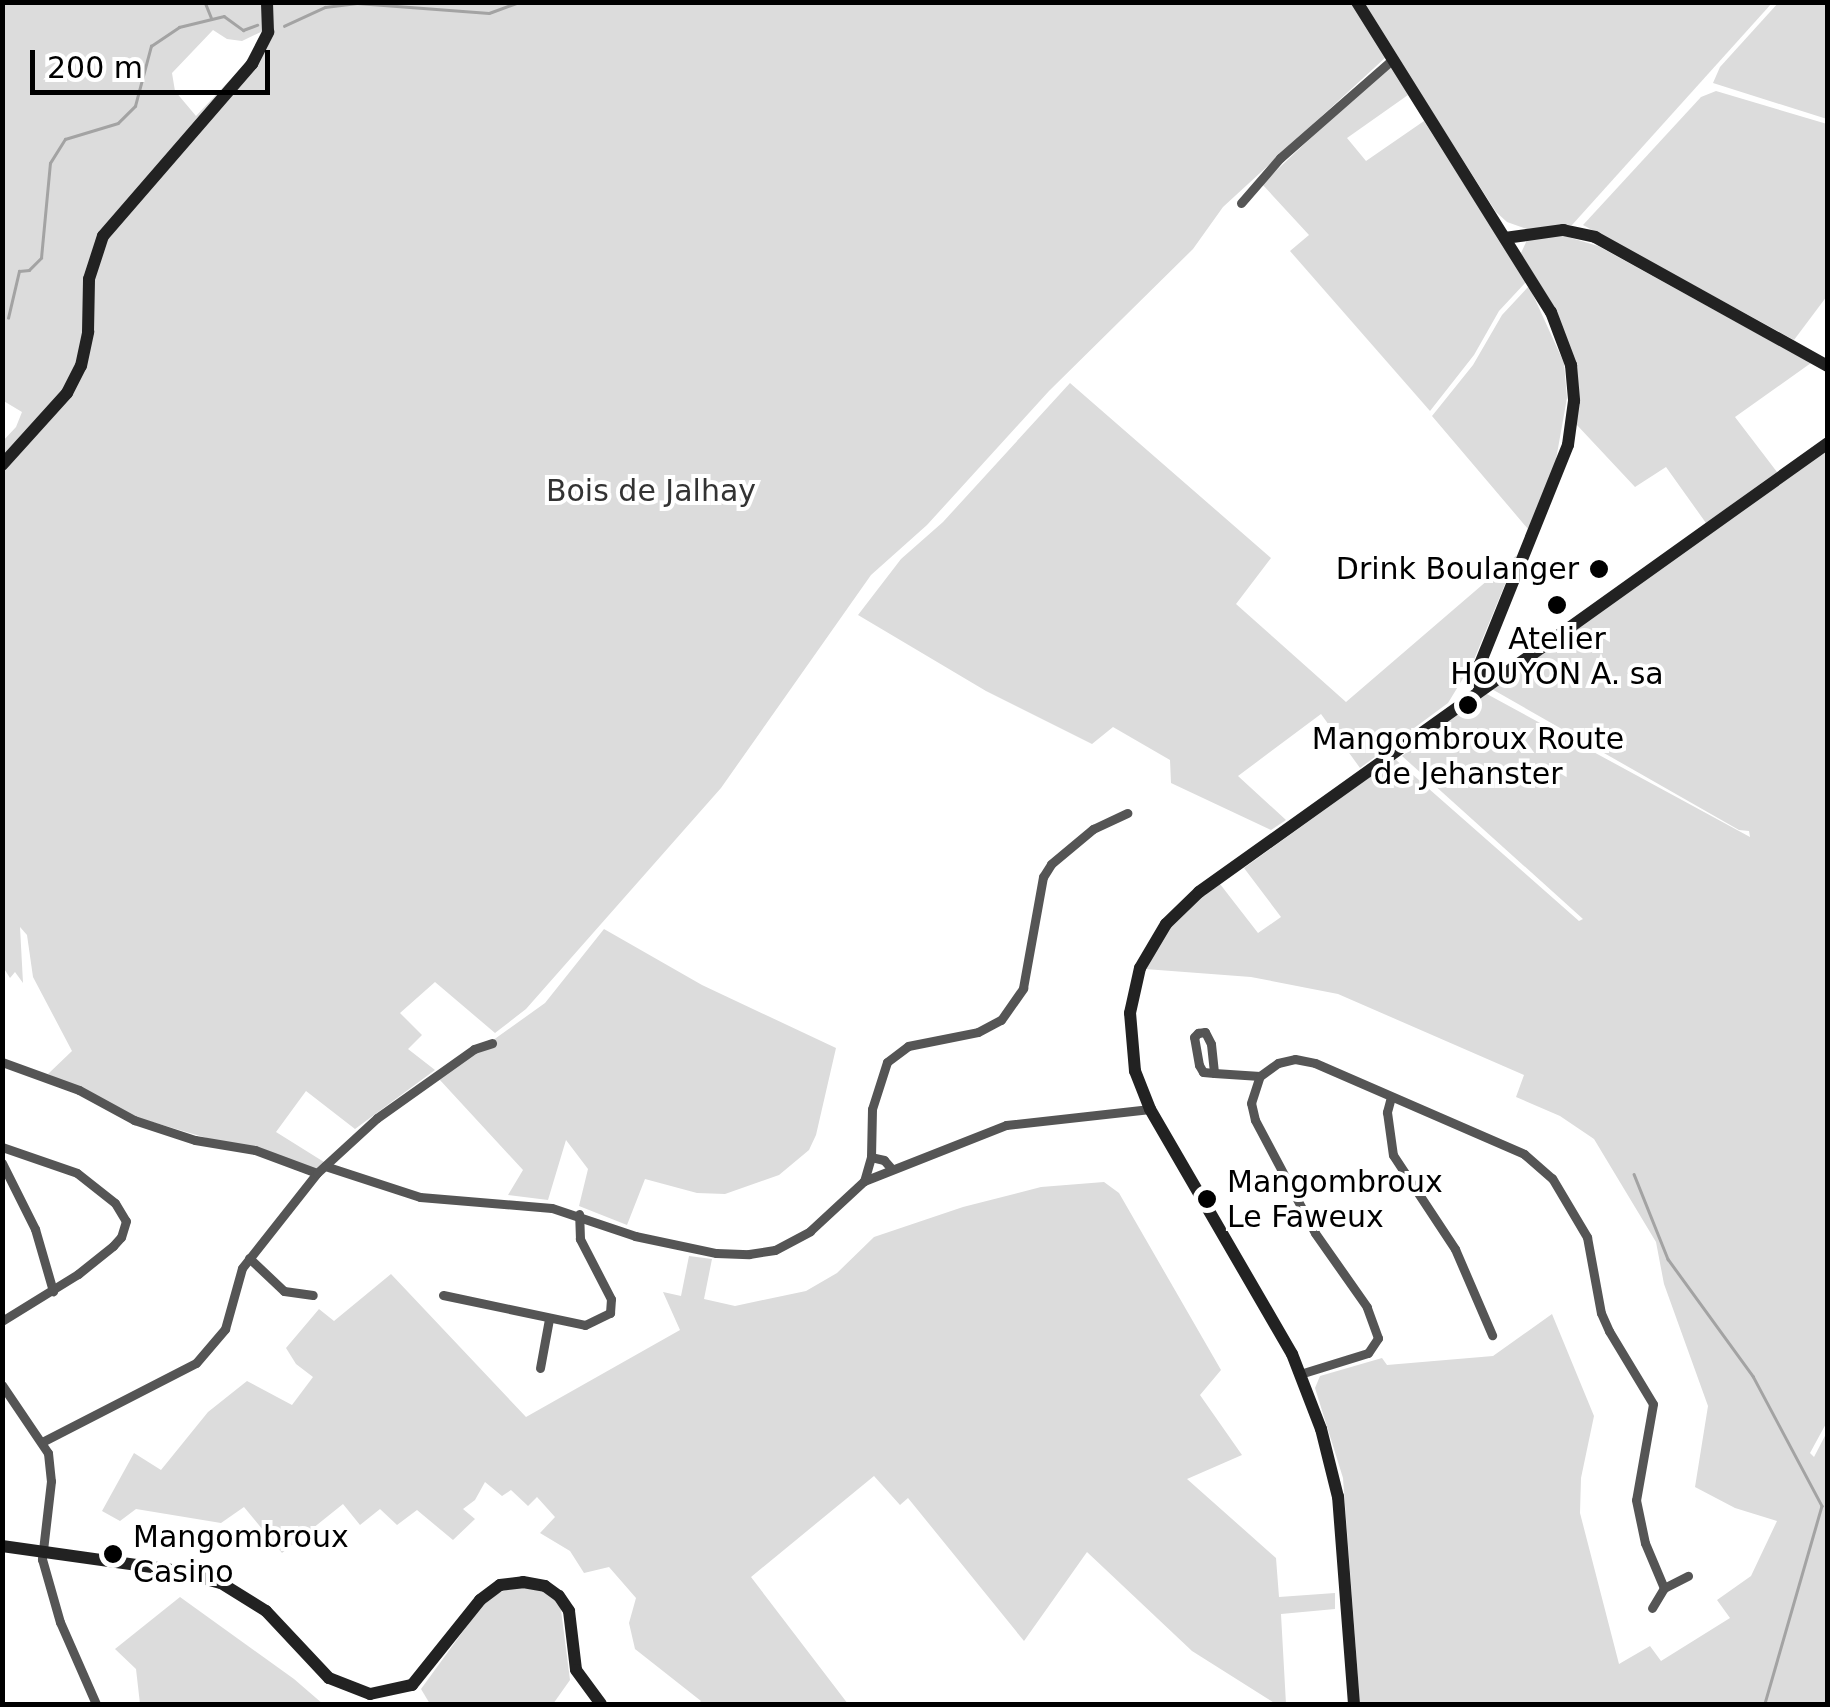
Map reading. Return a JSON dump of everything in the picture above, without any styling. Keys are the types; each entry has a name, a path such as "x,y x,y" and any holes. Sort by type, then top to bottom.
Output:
{"main road":[{"path":"2,465 66,393 81,366 88,332 88,278 103,236 263,46 269,27 268,2"},
{"path":"1358,2 1561,332 1571,365 1574,411 1564,459 1480,664 1479,690"},
{"path":"1505,238 1552,230 1595,237 1828,366"},
{"path":"1354,1704 1340,1518 1325,1445 1300,1374 1150,1108 1135,1071 1130,1013 1140,968 1166,924 1199,892 1828,443"},
{"path":"2,1546 174,1570 221,1583 266,1611 329,1678 370,1694 412,1685 480,1600 500,1585 523,1582 545,1586 559,1596 569,1611 576,1670 600,1704"}],"street":[{"path":"1241,203 1280,158 1393,59"},
{"path":"864,1180 871,1157 872,1108 887,1062 908,1046 978,1032 1001,1020 1022,988 1044,877 1051,864 1093,829 1128,813"},
{"path":"42,1442 196,1362 225,1329 249,1258 321,1170 376,1118 474,1050 492,1042"},
{"path":"1300,1374 1368,1353 1378,1338 1377,1327 1315,1233 1255,1120 1251,1103 1260,1076 1278,1062 1303,1060 1534,1160 1552,1178 1579,1219 1593,1256 1601,1313 1653,1404 1636,1500 1644,1543 1664,1588"},
{"path":"2,1062 79,1090 134,1120 195,1140 255,1150 420,1197 579,1214 635,1236 716,1253 749,1254 792,1243 864,1180 1006,1125 1150,1108"},
{"path":"1214,1074 1260,1076"},
{"path":"1391,1097 1387,1112 1394,1154 1455,1249 1492,1335"},
{"path":"2,1147 77,1173 115,1203 126,1221 121,1238 113,1246 53,1291 2,1321"},
{"path":"871,1157 884,1160 890,1168"},
{"path":"2,1163 35,1228 53,1291"},
{"path":"443,1295 585,1325 610,1314 613,1307 580,1239 579,1214"},
{"path":"249,1258 284,1291 313,1295"},
{"path":"540,1368 549,1319"},
{"path":"4,1393 42,1442 51,1482 41,1550 60,1622 96,1704"},
{"path":"1652,1608 1664,1588 1688,1576"}],"green space":[{"name":"Bois de Jalhay","path":"1352,2 1386,57 1223,207 1193,249 1049,391 927,525 871,575 721,788 526,1009 495,1033 435,982 400,1013 422,1035 408,1049 435,1070 355,1129 306,1091 276,1132 324,1162 316,1170 132,1116 48,1074 72,1051 33,977 27,935 20,927 23,983 15,972 10,978 3,967 2,442 16,427 22,412 2,400 3,3","holes":["213,30 227,39 242,41 263,31 244,65 196,116 175,91 172,73"]},
{"path":"1779,2 1827,3 1827,119 1713,83 1720,67"},
{"path":"1363,3 1772,3 1572,225 1527,229 1507,222 1496,212"},
{"path":"1392,67 1408,95 1347,138 1366,161 1424,121 1526,282 1499,311 1474,355 1430,411 1290,251 1309,235 1262,184 1370,82"},
{"path":"1716,91 1827,124 1827,296 1794,340 1583,225 1701,97"},
{"path":"1558,234 1598,246 1811,363 1735,417 1777,472 1706,523 1666,467 1635,487 1576,424 1578,387 1521,253 1527,240"},
{"path":"1529,286 1564,363 1567,398 1555,465 1528,529 1432,416 1473,365 1502,315"},
{"path":"1070,383 1271,558 1236,604 1346,702 1517,555 1473,662 1448,703 1360,768 1321,714 1238,776 1286,820 1271,830 1171,783 1170,760 1113,727 1092,744 986,691 858,615 901,559 943,522"},
{"path":"1827,450 1828,1420 1810,1453 1814,1457 1827,1432 1827,1704 1360,1704 1343,1478 1315,1388 1320,1376 1382,1358 1387,1365 1493,1356 1552,1314 1594,1416 1581,1478 1580,1513 1619,1664 1650,1646 1661,1661 1730,1618 1717,1600 1751,1576 1777,1521 1735,1508 1695,1487 1708,1406 1664,1284 1656,1242 1594,1139 1560,1116 1516,1097 1524,1075 1338,994 1251,977 1145,969 1161,937 1187,907 1220,884 1258,933 1281,917 1244,868 1395,759 1579,921 1583,919 1402,756 1485,693 1750,837 1749,831 1739,830 1490,688"},
{"path":"604,929 702,985 836,1048 816,1135 809,1150 779,1175 725,1194 697,1193 645,1179 627,1225 579,1206 588,1169 566,1140 548,1200 508,1195 523,1170 439,1079 545,1003"},
{"path":"1104,1182 1119,1193 1221,1370 1200,1395 1242,1455 1187,1479 1276,1558 1279,1597 1335,1593 1335,1609 1281,1614 1286,1704 1276,1704 1192,1651 1087,1552 1024,1641 908,1498 900,1505 874,1476 751,1577 848,1704 698,1704 701,1701 635,1649 629,1623 636,1598 609,1567 584,1573 570,1551 540,1533 555,1517 537,1497 528,1506 511,1490 502,1496 485,1482 475,1500 463,1509 475,1519 453,1540 417,1510 397,1525 380,1509 360,1525 343,1504 282,1553 244,1507 221,1523 136,1509 120,1521 102,1511 134,1453 161,1470 208,1412 247,1381 292,1405 313,1377 296,1364 286,1348 319,1309 334,1321 391,1274 526,1417 680,1330 663,1292 681,1296 689,1256 712,1259 704,1299 735,1306 806,1291 837,1273 874,1237 963,1207 1041,1187"},
{"path":"520,1585 547,1592 560,1602 570,1680 553,1704 430,1704 421,1689 480,1608 498,1593"},
{"path":"180,1597 323,1704 140,1704 136,1669 115,1649"}],"waterway":[{"path":"205,2 212,19"},
{"path":"284,26 325,7 357,3 489,13 520,2"},
{"path":"8,318 19,271 29,270 41,258 50,163 65,139 118,123 135,106 151,46 179,27 224,16 243,30 257,25"},
{"path":"1634,1174 1668,1259 1753,1376 1822,1506 1765,1704"}],"place":[{"name":"Drink Boulanger","path":"1599,569"},
{"name":"Atelier HOUYON A. sa","path":"1557,605"},
{"name":"Mangombroux Route de Jehanster","path":"1468,705"},
{"name":"Mangombroux Le Faweux","path":"1207,1199"},
{"name":"Mangombroux Casino","path":"113,1554"}]}
